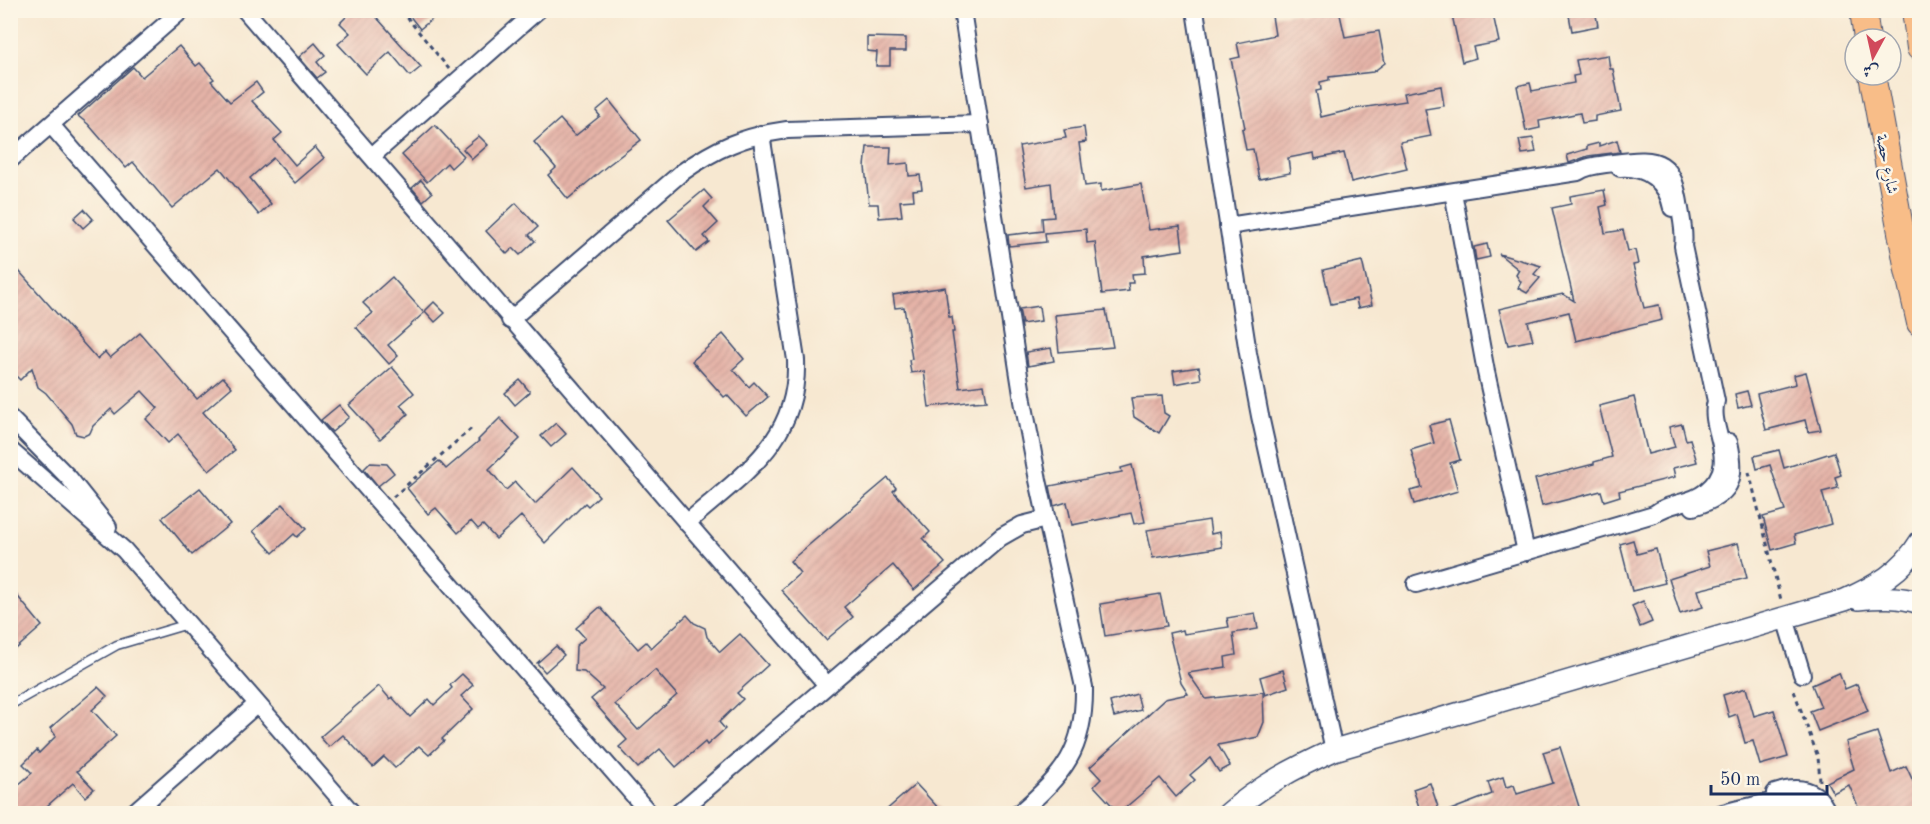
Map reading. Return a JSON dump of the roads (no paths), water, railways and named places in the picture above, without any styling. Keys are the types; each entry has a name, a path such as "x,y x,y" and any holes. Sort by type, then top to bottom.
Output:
{"main road":[{"path":"1863,10 1865,27"},
{"path":"1915,10 1920,48"},
{"name":"شارع حصة","path":"1874,87 1920,323"}],"street":[{"path":"10,160 182,10"},
{"path":"244,10 827,685"},
{"path":"372,156 538,10"},
{"path":"962,10 1023,401 1046,519 1084,687 1081,731 1073,753 1062,772 1047,789 1018,813"},
{"path":"1196,11 1228,226 1260,416 1334,750"},
{"path":"510,320 681,173 705,156 723,147 761,134 787,130 980,124"},
{"path":"51,125 650,813"},
{"path":"687,523 770,447 786,420 795,391 795,360 761,134"},
{"path":"1228,226 1578,172 1587,167 1637,159 1660,164 1672,175 1675,182 1683,231 1683,246 1716,401 1722,410 1734,465 1730,483 1726,490 1715,499 1666,515 1654,514"},
{"path":"1453,192 1486,372 1526,552"},
{"path":"1416,584 1654,514 1701,496 1719,475 1723,457 1714,411 1716,401"},
{"path":"10,418 81,492 104,520 124,550 353,813"},
{"path":"10,450 124,550"},
{"path":"677,813 1001,537 1022,525 1046,519"},
{"path":"1228,813 1248,796 1276,779 1334,750 1845,600 1884,582 1900,568 1920,542"},
{"path":"1845,600 1880,596 1920,603"},
{"path":"1785,618 1802,674"},
{"path":"132,813 257,704"},
{"path":"1720,813 1744,807 1755,800 1787,789 1803,789 1828,813"}],"lane":[{"path":"10,705 110,648 132,639 188,624"}]}
